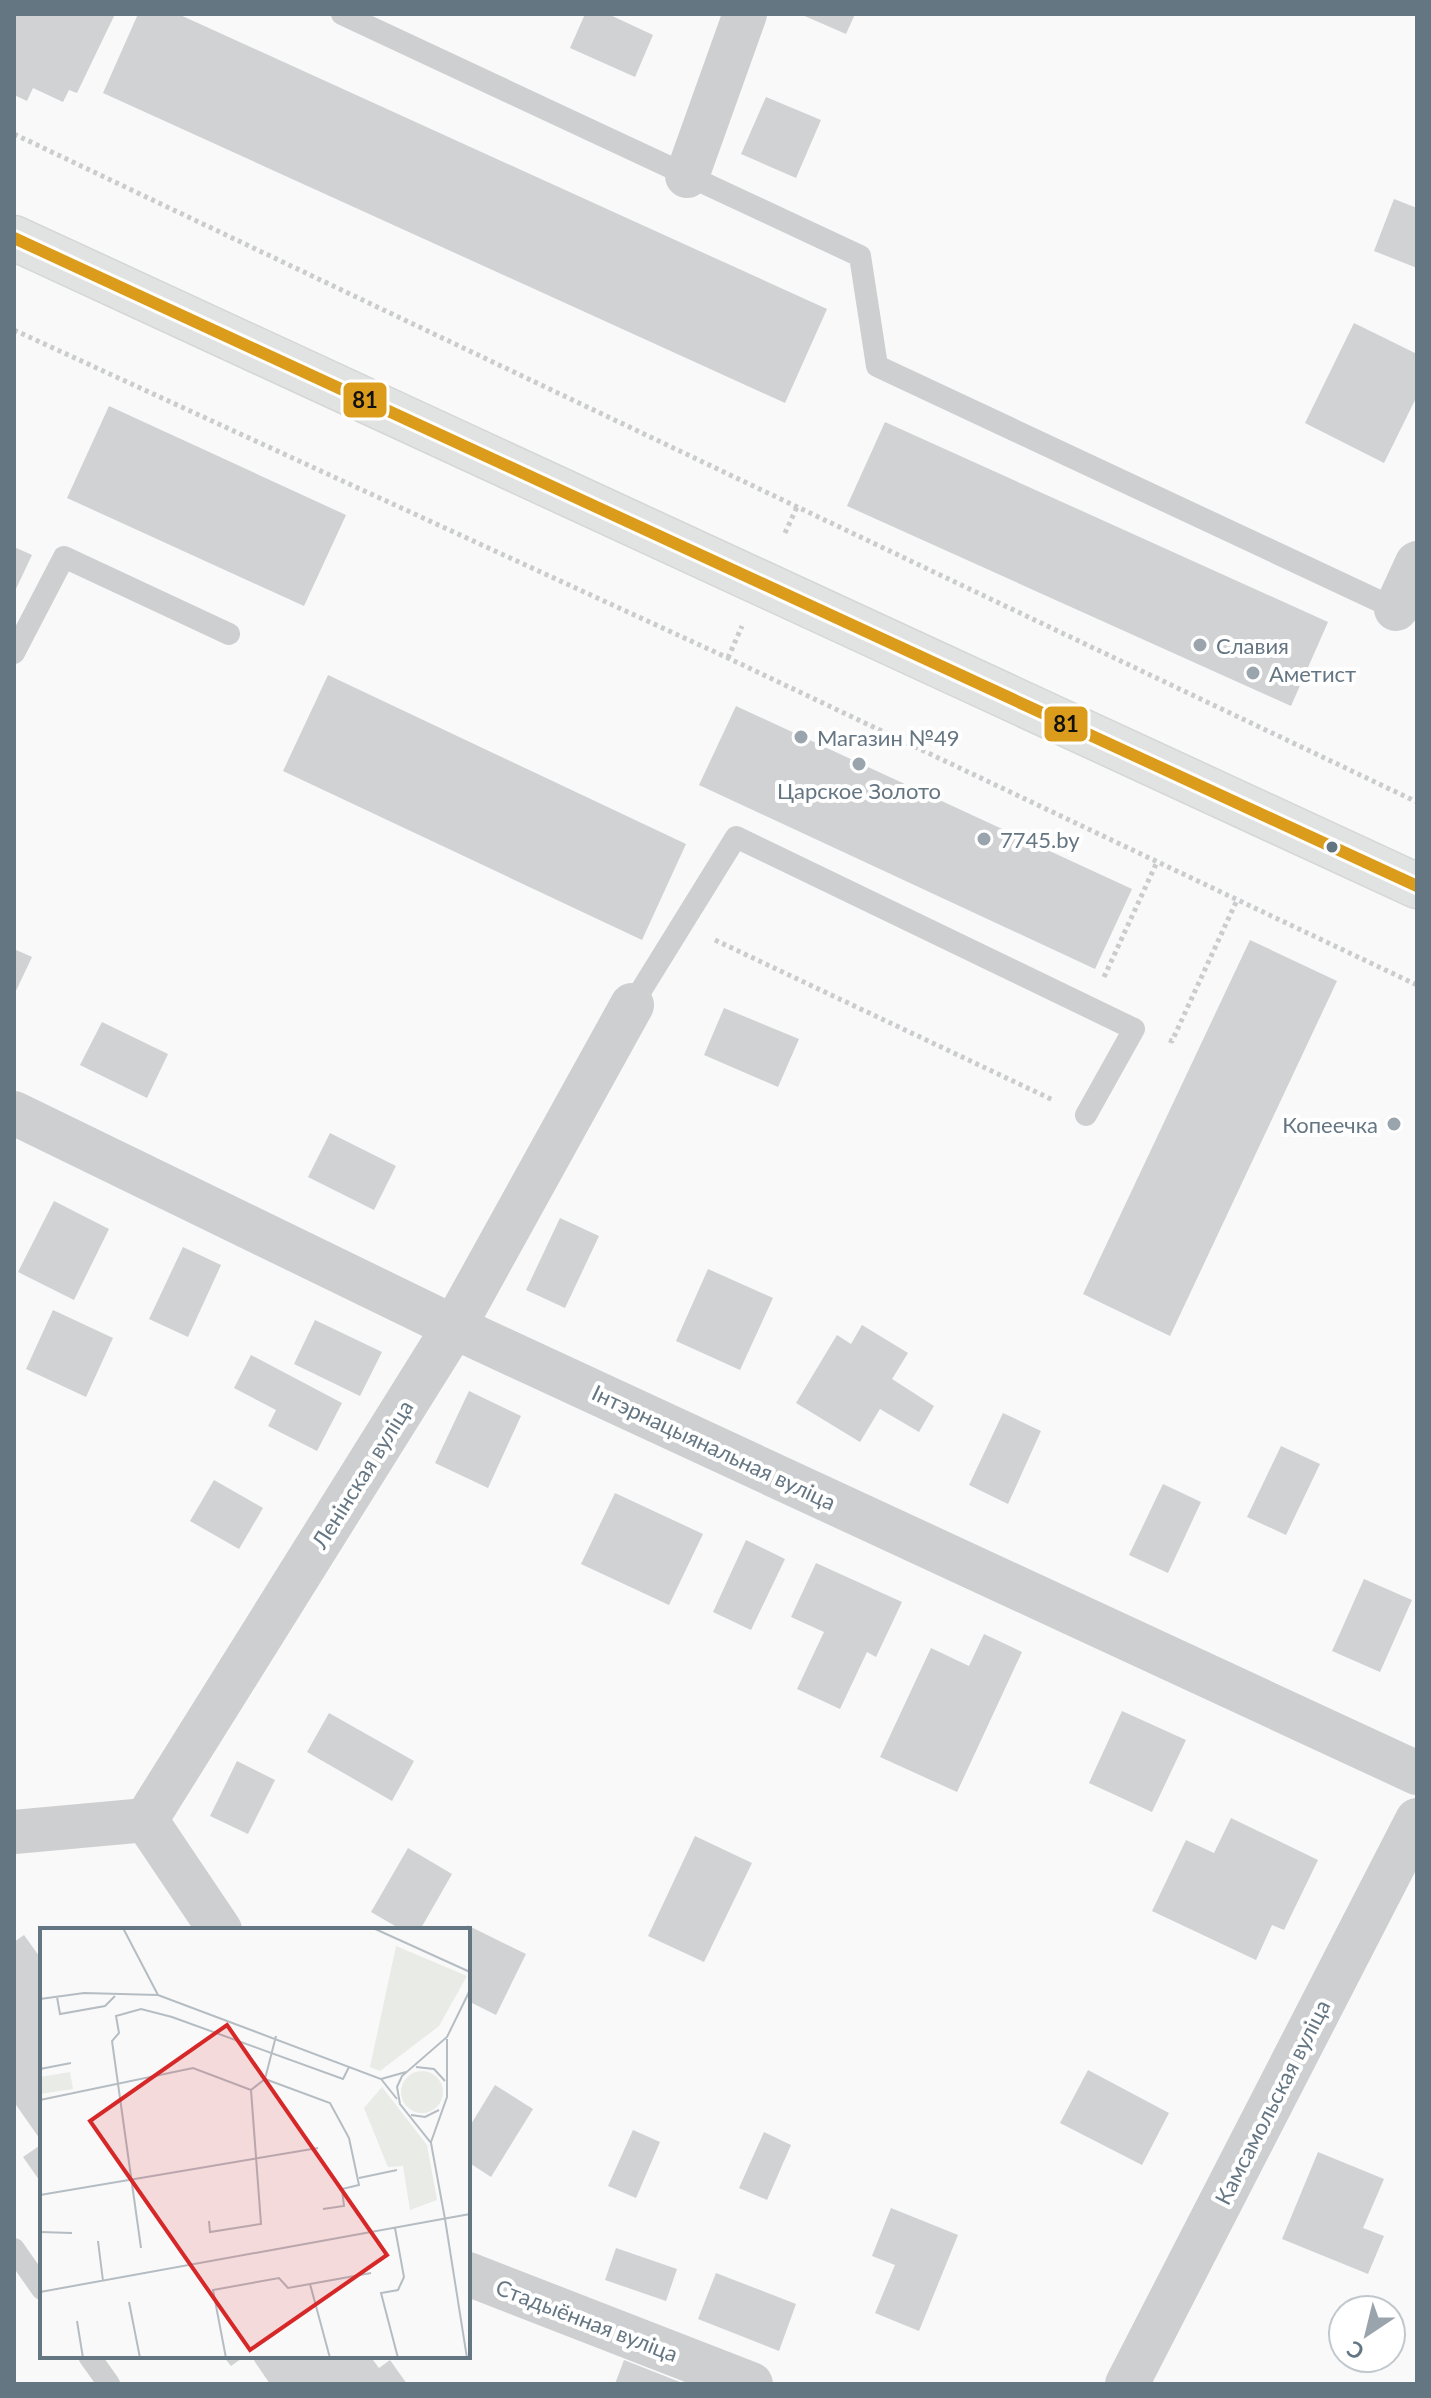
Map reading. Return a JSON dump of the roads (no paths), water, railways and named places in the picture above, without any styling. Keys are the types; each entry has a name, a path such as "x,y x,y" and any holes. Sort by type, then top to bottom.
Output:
{"main road":[{"path":"14,238 1417,886"}],"street":[{"path":"687,176 745,14"},
{"path":"1396,609 1417,563"},
{"name":"Ленінская вуліца","path":"146,1820 454,1327 632,1005"},
{"name":"Інтэрнацыянальная вуліца","path":"14,1113 454,1327 1417,1773"},
{"path":"14,1832 146,1820 219,1928"},
{"name":"Камсамольская вуліца","path":"1127,2384 1417,1820"},
{"name":"Стадыённая вуліца","path":"470,2275 751,2384"}],"lane":[{"path":"342,14 860,256 877,366 1396,609"},
{"path":"14,653 64,557 229,634"},
{"path":"632,1005 736,837 1134,1029 1086,1115"},
{"path":"14,2249 40,2286"},
{"path":"90,2358 109,2384"}],"place":[{"name":"Славия","path":"1200,645"},
{"name":"Аметист","path":"1253,673"},
{"name":"Магазин №49","path":"801,737"},
{"name":"Царское Золото","path":"859,764"},
{"name":"7745.by","path":"984,839"},
{"name":"Копеечка","path":"1394,1124"}]}
